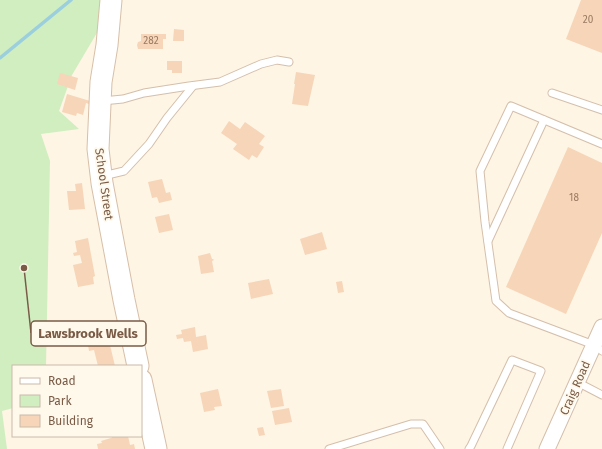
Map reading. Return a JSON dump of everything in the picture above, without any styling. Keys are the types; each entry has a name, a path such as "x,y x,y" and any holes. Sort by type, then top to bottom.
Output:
{"street":[{"name":"School Street","path":"111,0 100,101 98,149 101,176 138,365"},
{"name":"Craig Road","path":"547,449 577,382 598,348 602,327"},
{"path":"142,385 156,449"}],"lane":[{"path":"100,101 123,99 144,93 220,82 261,64 276,60 288,62"},
{"path":"101,176 124,171 149,144 167,118 193,86"},
{"path":"552,93 602,110"},
{"path":"598,348 509,313 496,301 480,171 511,106 602,144"},
{"path":"488,242 544,120"},
{"path":"469,449 512,360 541,371 507,449"},
{"path":"577,382 602,395"},
{"path":"329,449 411,424 423,424 440,449"}],"green space":[{"path":"0,0 110,0 101,26 72,75 59,111 79,129 41,134 50,161 46,365 12,365 12,408 2,411 7,449 0,449"}],"building":[{"path":"581,0 602,0 602,53 566,39"},
{"path":"174,29 184,30 184,41 173,41"},
{"path":"141,34 166,34 166,39 163,39 163,49 138,49 137,45 138,42 141,41"},
{"path":"167,61 182,61 182,73 172,73 172,70 167,70"},
{"path":"296,72 315,75 308,106 292,104"},
{"path":"60,73 78,78 75,90 57,84"},
{"path":"67,94 90,101 89,104 86,103 83,115 77,113 76,116 62,112"},
{"path":"229,121 240,129 245,122 265,136 259,144 264,147 257,158 252,155 249,160 233,149 237,144 221,133"},
{"path":"568,147 602,163 602,233 566,314 506,287"},
{"path":"162,179 166,193 170,192 172,200 159,203 157,197 152,198 148,182"},
{"path":"82,183 85,209 69,210 67,191 76,191 75,184"},
{"path":"169,214 173,230 159,233 155,217"},
{"path":"322,232 327,249 305,255 300,239"},
{"path":"88,238 95,276 93,277 94,284 78,287 73,265 82,263 80,255 74,256 73,253 77,252 75,241"},
{"path":"210,253 212,259 214,260 212,261 214,272 201,274 198,256"},
{"path":"269,279 273,294 251,299 248,283"},
{"path":"342,281 344,292 338,293 336,282"},
{"path":"195,327 196,337 206,335 208,349 193,352 191,341 184,342 183,338 177,339 176,335 182,334 181,330"},
{"path":"100,334 102,343 109,341 115,365 98,365 94,350 89,351 88,345 93,344 92,336"},
{"path":"218,389 222,406 214,407 215,410 204,412 200,393"},
{"path":"281,389 284,406 271,408 267,391"},
{"path":"289,408 292,422 275,425 272,411"},
{"path":"263,427 265,435 259,436 257,428"},
{"path":"128,437 130,445 134,444 135,449 98,449 97,444 111,438"}],"waterway":[{"path":"0,58 71,0"}],"place":[{"name":"Lawsbrook Wells","path":"24,268"}]}
